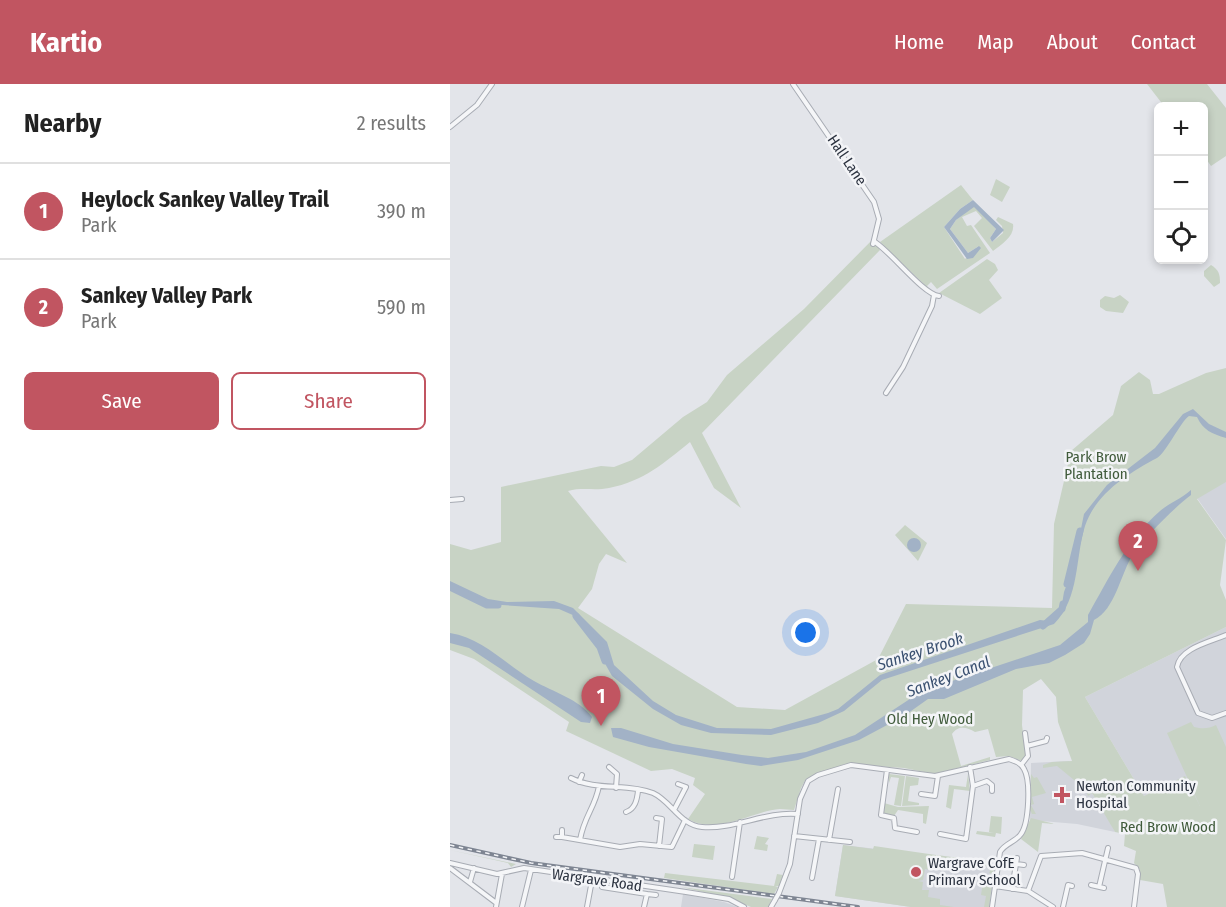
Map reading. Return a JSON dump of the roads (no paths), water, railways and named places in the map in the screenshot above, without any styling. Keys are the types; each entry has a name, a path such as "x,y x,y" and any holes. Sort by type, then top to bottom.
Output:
{"street":[{"path":"450,127 477,105 492,84"},
{"name":"Hall Lane","path":"793,84 874,202 879,219 874,243 897,259 926,291 936,296 903,367 886,393"},
{"path":"450,500 462,499"},
{"path":"1226,634 1186,652 1180,658 1178,667 1198,713 1212,718 1226,712"},
{"path":"1021,765 1027,760 1025,733"},
{"path":"1027,746 1047,740 1050,748"},
{"path":"771,907 789,870 803,790 808,781 818,775 851,765 938,776 1004,759 1021,765"},
{"path":"992,907 1000,850 1020,837 1024,830 1028,784 1021,765"},
{"path":"609,767 617,774 616,788"},
{"path":"940,834 966,839 973,786 970,767"},
{"path":"887,770 881,815 894,818 895,828 917,832"},
{"path":"579,782 582,775"},
{"path":"921,794 935,796 938,776"},
{"path":"571,778 599,786 657,795 685,820 703,827 740,822 776,813 798,814"},
{"path":"973,786 987,781 992,785 992,791"},
{"path":"674,810 686,787 678,784"},
{"path":"580,841 583,822 596,800 599,786"},
{"path":"829,840 838,789"},
{"path":"626,812 631,810 636,803 638,791"},
{"path":"656,818 662,819 659,846"},
{"path":"556,837 621,847 640,844 672,847 685,820"},
{"path":"732,877 740,822"},
{"path":"562,830 562,837"},
{"path":"794,836 850,842"},
{"path":"812,878 819,839"},
{"path":"1091,885 1102,888 1108,848"},
{"path":"1028,891 1038,859 1045,854 1082,854 1106,859 1137,870 1134,907"},
{"path":"1012,889 1017,858"},
{"name":"Wargrave Road","path":"450,863 502,874 519,868 686,892 729,900 744,907"},
{"path":"1016,864 1024,865"},
{"path":"450,868 495,904 502,874"},
{"path":"470,882 474,868"},
{"path":"522,907 531,870"},
{"path":"587,907 592,880"},
{"path":"1063,907 1068,885 1072,886"},
{"path":"995,886 1028,891 1053,907"},
{"path":"602,887 656,895"},
{"path":"644,907 646,894"}],"water":[{"path":"973,200 1004,230 992,242 990,238 996,229 974,207 956,220 950,229 968,253 979,246 981,248 973,258 967,259 944,227 960,209"},
{"path":"1193,409 1209,424 1226,432 1226,438 1208,431 1197,417 1189,416 1161,455 1135,470 1105,494 1090,514 1085,526 1073,590 1062,614 1054,624 882,680 844,711 818,723 771,735 711,733 681,725 653,709 612,676 603,660 601,646 575,616 559,609 487,604 450,588 450,581 488,599 507,602 554,601 573,608 607,642 614,665 653,701 676,715 717,728 771,729 838,709 880,675 1040,620 1048,621 1061,610 1064,592 1073,568 1084,514 1107,485 1155,448 1183,414"},
{"path":"1191,490 1191,495 1160,523 1133,554 1112,600 1101,615 1094,620 1090,634 1084,643 1049,663 1016,669 944,699 928,699 904,716 859,740 798,760 761,766 649,747 613,737 611,728 621,728 673,744 768,758 806,752 855,735 922,691 1060,645 1088,622 1088,615 1103,587 1128,547 1148,522"},
{"path":"914,538 919,540 921,545 919,550 914,552 909,550 907,545 909,540"},
{"path":"450,633 484,646 524,675 580,705 592,717 590,723 581,722 469,648 450,643"}],"waterway":[{"name":"Sankey Brook","path":"1067,584 1080,531"},
{"name":"Sankey Brook","path":"450,587 487,605 498,605"},
{"name":"Sankey Brook","path":"1043,626 1062,609 1063,604"},
{"name":"Sankey Brook","path":"576,616 600,647 605,661"}],"railway":[{"path":"450,845 531,863 858,907"}],"place":[{"name":"Sankey Valley Park","path":"1138,571"},
{"name":"Heylock Sankey Valley Trail","path":"601,726"},
{"name":"Newton Community Hospital","path":"1062,795"},
{"name":"Wargrave CofE Primary School","path":"916,872"}],"park label":[{"name":"Park Brow Plantation","path":"1096,466"},
{"name":"Old Hey Wood","path":"930,719"},
{"name":"Red Brow Wood","path":"1168,827"}],"water label":[{"name":"Sankey Canal","path":"948,676"}]}
